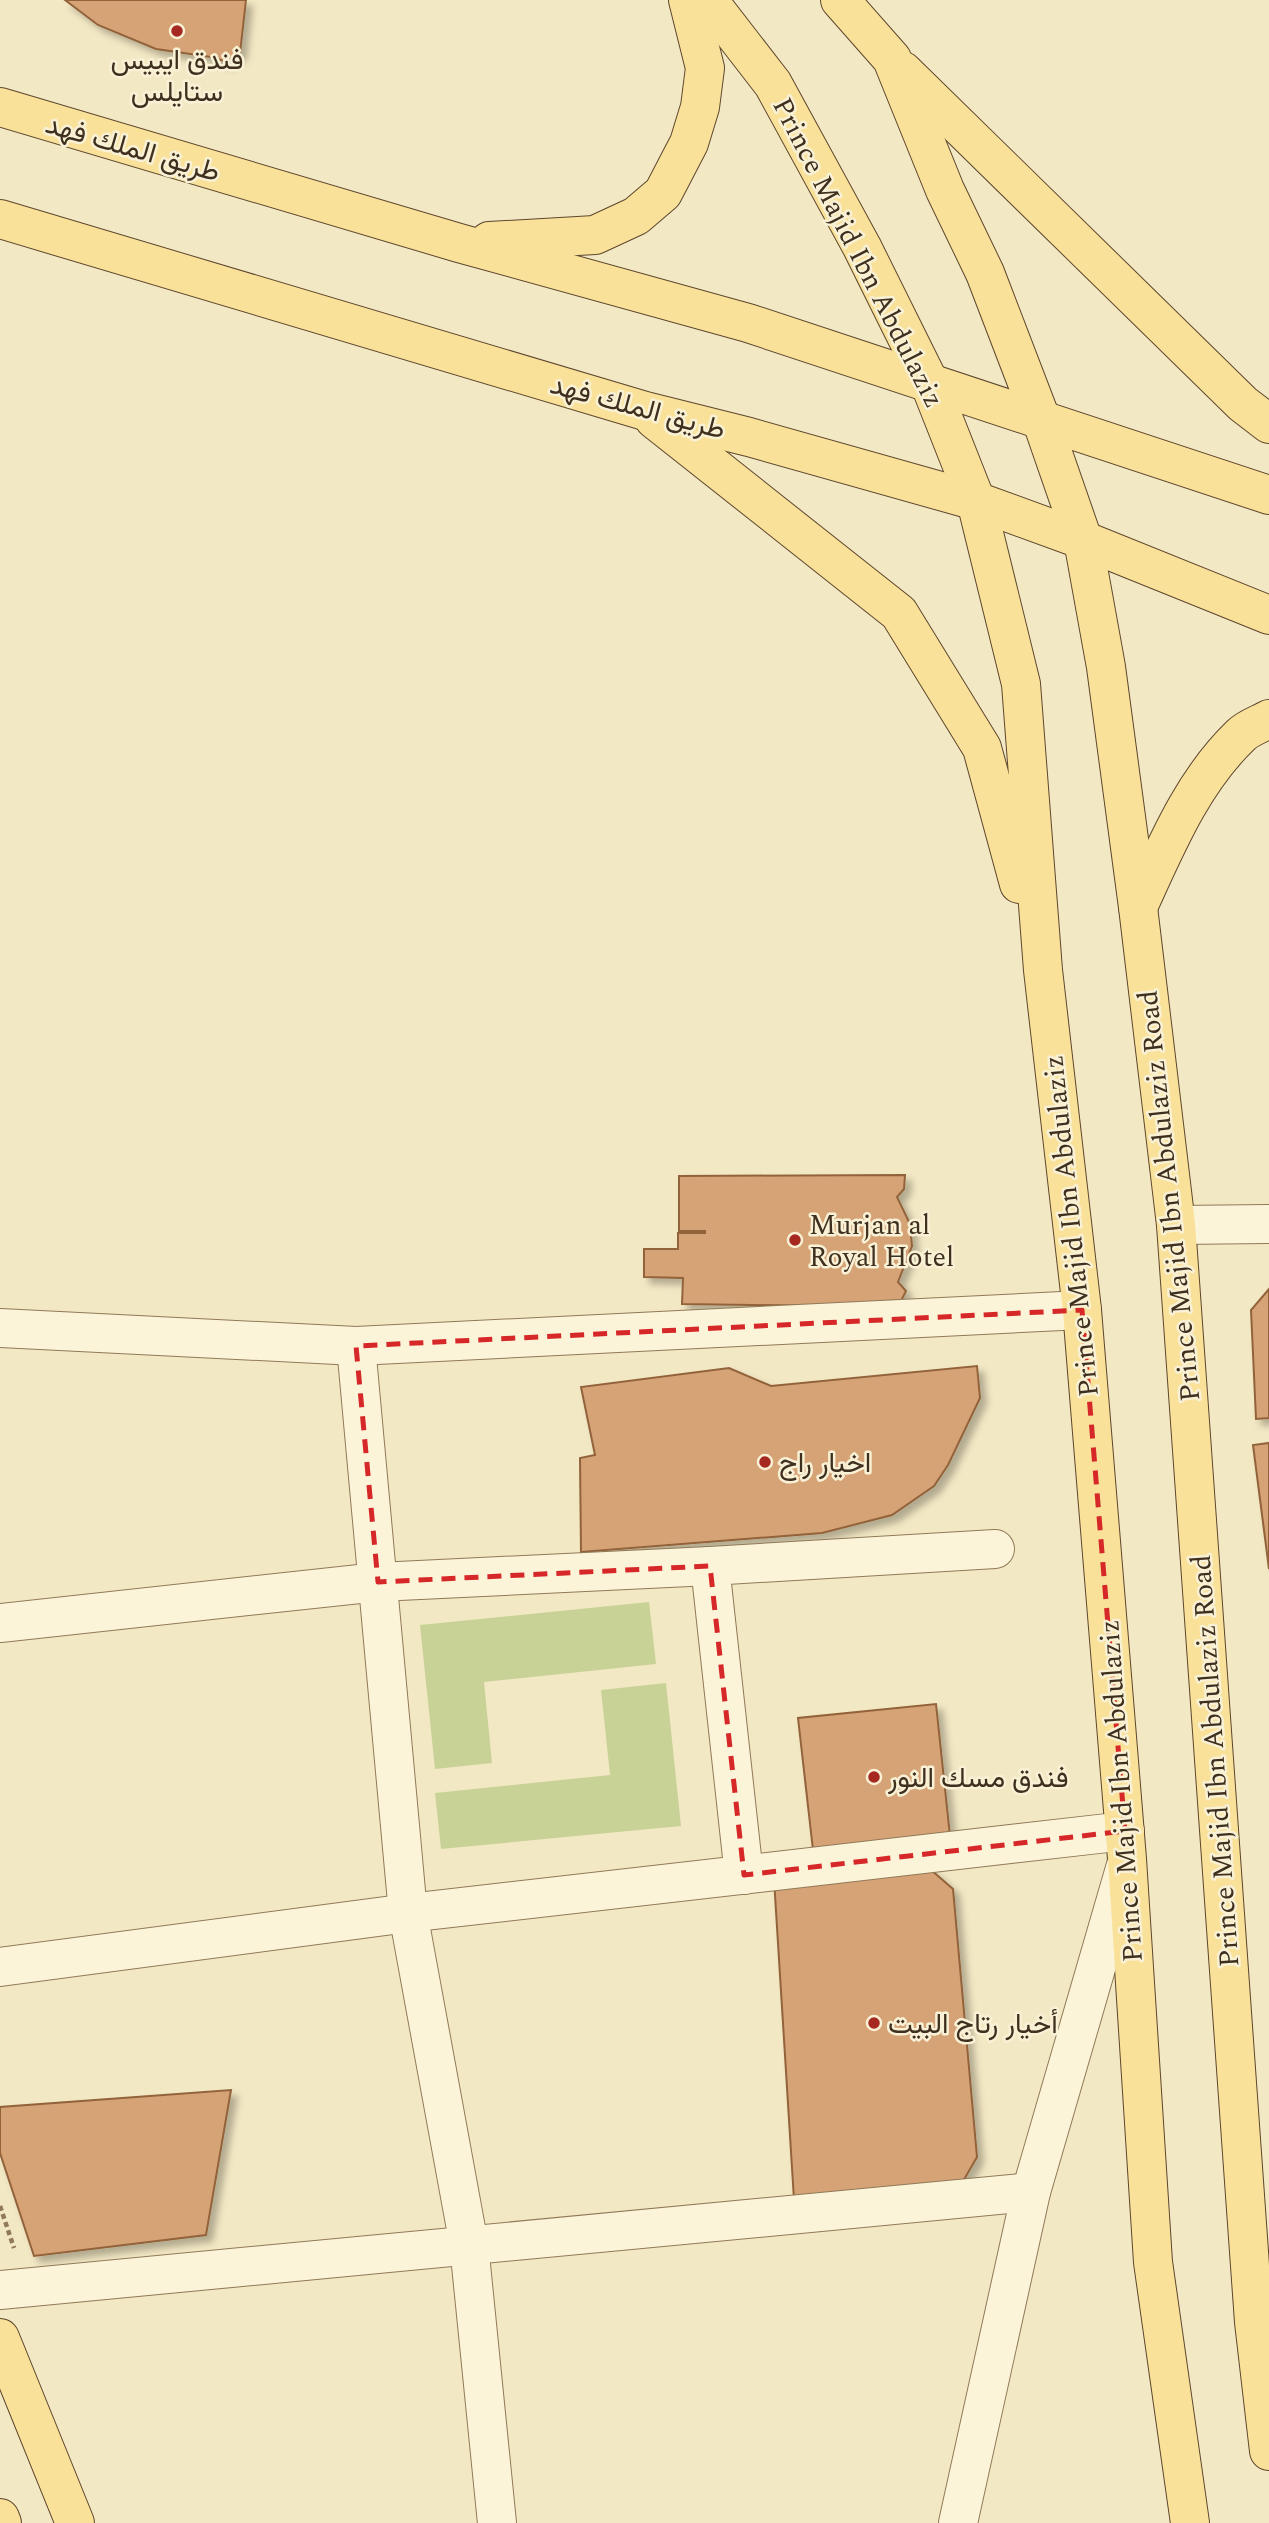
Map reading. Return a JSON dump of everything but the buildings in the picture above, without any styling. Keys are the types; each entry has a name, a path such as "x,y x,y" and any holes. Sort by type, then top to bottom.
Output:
{"main road":[{"path":"459,243 595,234 636,216 663,192 689,143 700,107 705,68 688,0"},
{"name":"Prince Majid Ibn Abdulaziz","path":"708,0 773,84 862,247 929,382 976,501 1021,684 1043,971 1082,1310 1126,1845 1153,2262 1190,2523"},
{"name":"Prince Majid Ibn Abdulaziz Road","path":"844,1 892,60 945,190 985,273 1041,419 1083,540 1106,667 1176,1225 1269,2451"},
{"path":"892,60 1260,408"},
{"name":"طريق الملك فهد","path":"0,107 459,243 748,323 1269,495"},
{"name":"طريق الملك فهد","path":"0,219 645,411 749,436 976,501 1083,540 1269,615"},
{"path":"645,411 899,613 982,748 1043,971"},
{"path":"1138,907 1182,814 1208,773 1242,733 1269,719"},
{"path":"0,2338 75,2523"},
{"path":"0,2518 2,2523"}],"street":[{"path":"1176,1225 1269,1224"},
{"path":"0,1328 356,1346 1082,1310"},
{"path":"356,1346 408,1913 469,2245 497,2523"},
{"path":"0,1623 378,1582 995,1549"},
{"path":"710,1566 744,1875"},
{"path":"0,1967 408,1913 744,1875 1126,1845 1031,2192 957,2523"},
{"path":"0,2290 1031,2192"}],"highlighted area":[{"path":"1082,1310 1125,1831 744,1875 710,1566 378,1582 356,1346"}],"green space":[{"path":"649,1602 656,1664 484,1682 492,1763 435,1769 420,1625"},
{"path":"666,1683 681,1826 441,1849 435,1793 610,1775 601,1690"}],"place":[{"name":"فندق ايبيس ستايلس","path":"177,31"},
{"name":"Murjan al Royal Hotel","path":"795,1240"},
{"name":"اخيار راج","path":"765,1462"},
{"name":"فندق مسك النور","path":"874,1777"},
{"name":"أخيار رتاج البيت","path":"874,2023"}]}
